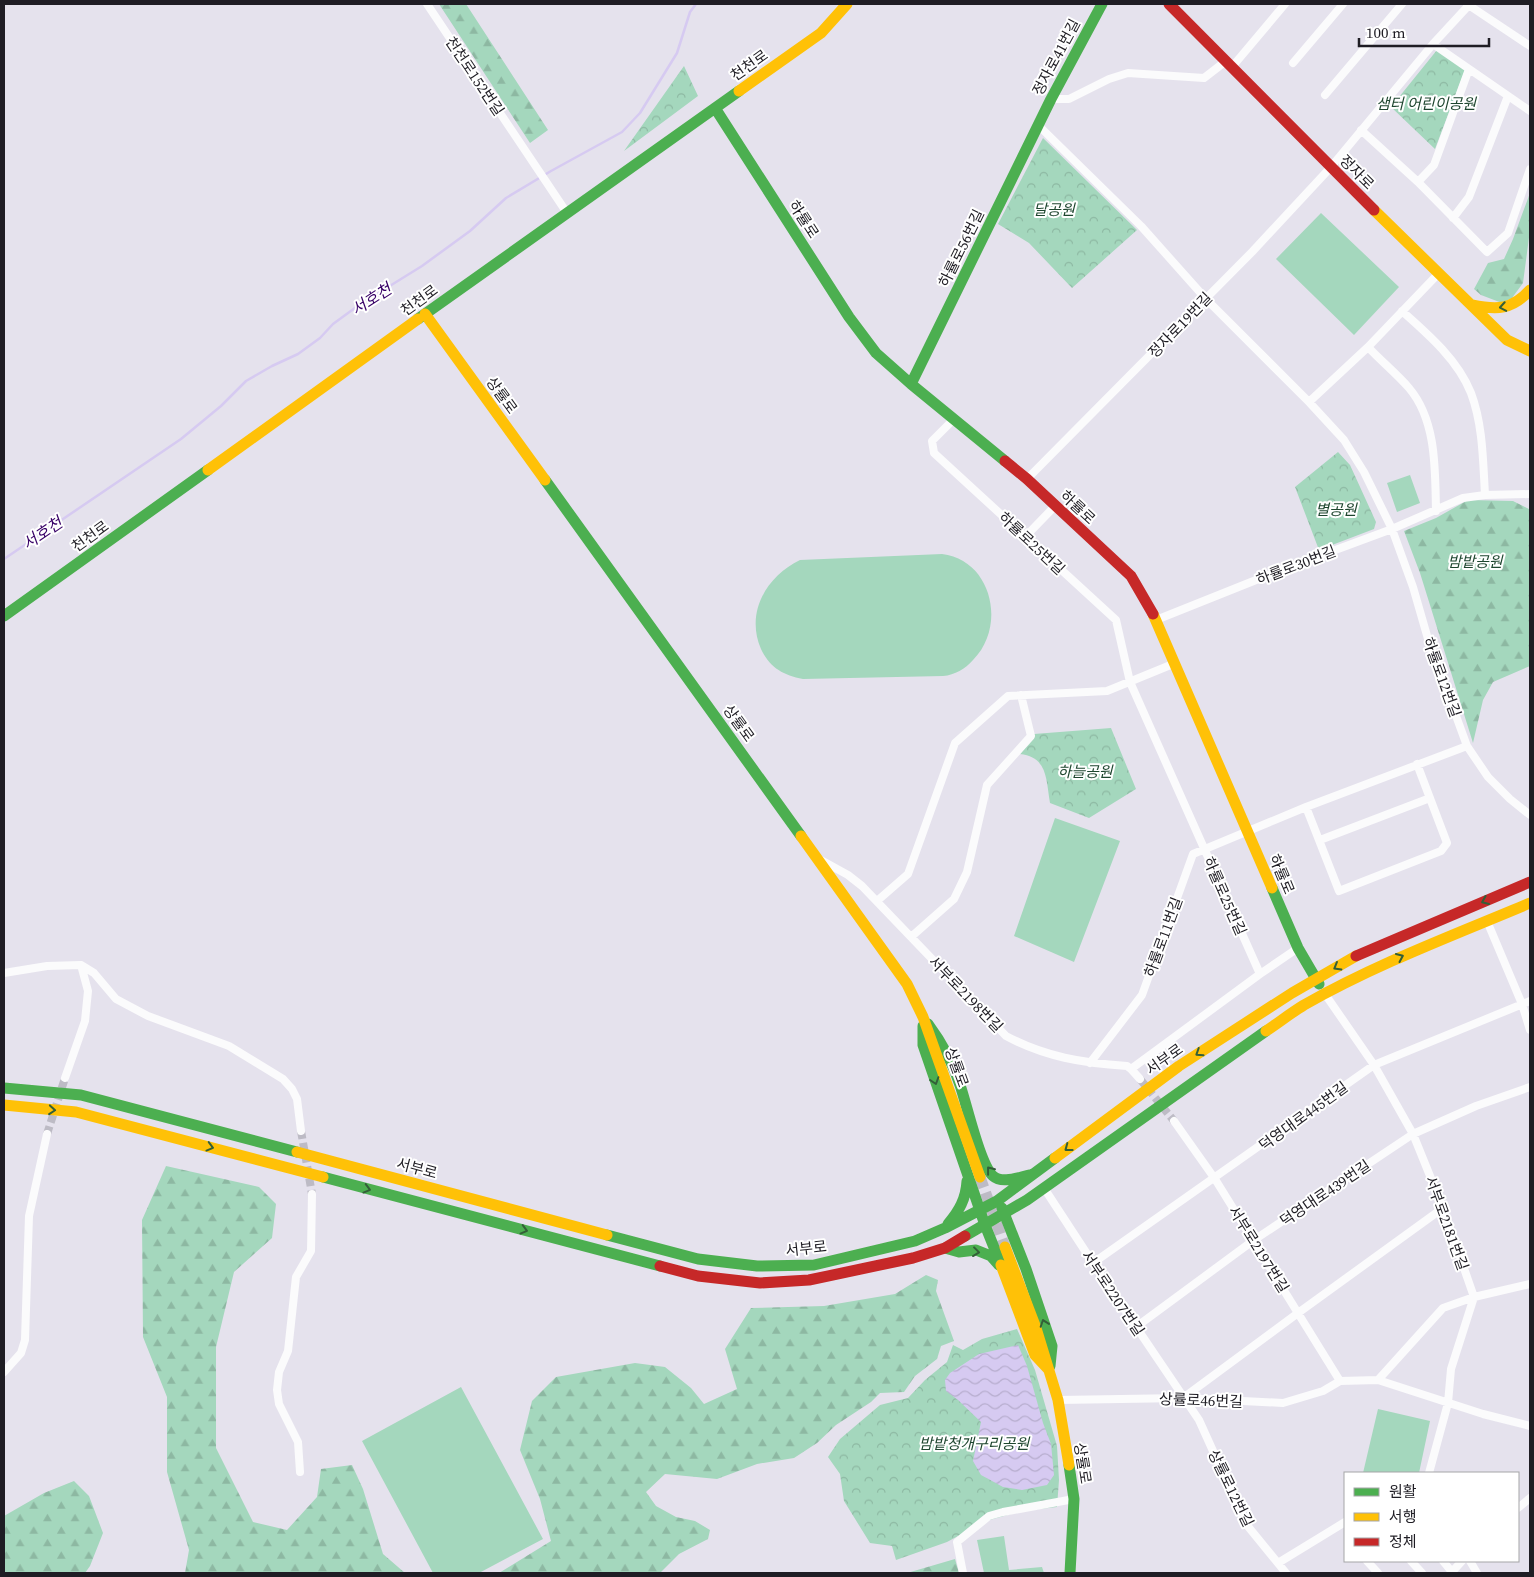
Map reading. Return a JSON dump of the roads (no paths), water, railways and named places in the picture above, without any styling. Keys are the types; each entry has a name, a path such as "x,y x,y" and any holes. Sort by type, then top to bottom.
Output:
{"street":[{"name":"천천로152번길","path":"427,4 567,213"},
{"name":"천천로","path":"4,616 425,314 821,34 847,4"},
{"name":"정자로41번길","path":"1038,126 1076,48 1102,4"},
{"name":"정자로","path":"1170,4 1470,305 1507,340 1530,351"},
{"path":"1050,99 1070,99 1109,79 1128,73 1204,78 1229,64 1286,4"},
{"path":"1293,63 1343,4"},
{"path":"1325,95 1402,4"},
{"path":"1468,5 1530,46"},
{"name":"정자로19번길","path":"1027,480 1252,252 1331,167 1433,44 1468,5"},
{"path":"1433,44 1530,111"},
{"path":"1418,182 1434,164 1468,69"},
{"path":"1453,218 1469,197 1508,96"},
{"name":"하률로","path":"715,108 849,317 876,354 1027,480 1131,576 1156,620 1173,664 1298,948 1325,994"},
{"name":"하률로12번길","path":"1038,126 1141,226 1206,299 1309,402 1344,440 1364,472 1392,529 1413,587 1428,639 1467,746 1488,777 1510,799 1530,815"},
{"name":"하률로56번길","path":"911,384 1038,126"},
{"path":"1361,130 1418,182 1487,252 1508,233 1530,169"},
{"path":"1309,402 1368,347 1438,274"},
{"path":"1470,305 1486,309 1506,309 1523,299 1530,290"},
{"path":"1402,311 1429,335 1448,357 1460,372 1471,393 1480,428 1485,495"},
{"name":"상률로","path":"425,314 907,984 923,1017 980,1177"},
{"path":"1368,347 1410,389 1427,418 1435,474 1436,511"},
{"path":"1530,351 1530,357"},
{"name":"하률로25번길","path":"954,419 932,441 934,453 1116,620 1130,682 1260,974"},
{"name":"하률로30번길","path":"1156,620 1276,572 1392,529 1463,498 1485,495 1530,494"},
{"path":"1025,537 1055,506"},
{"path":"876,901 908,874 955,743 1008,696 1107,691 1173,664"},
{"path":"911,937 954,899 968,872 987,785 1030,736 1021,695"},
{"path":"1247,830 1467,746"},
{"path":"1306,807 1340,891 1441,852 1446,843 1417,764"},
{"path":"1320,840 1430,798"},
{"name":"하률로11번길","path":"1090,1063 1142,994 1193,854 1247,830"},
{"name":"서부로2198번길","path":"818,858 848,875 862,886 1006,1036 1023,1045 1048,1054 1090,1063 1127,1066 1131,1069"},
{"name":"서부로","path":"4,1088 82,1095 698,1259 757,1266 814,1265 915,1241 980,1210 1034,1174 1179,1066 1316,979 1363,952 1530,882"},
{"name":"서부로","path":"4,1105 76,1112 698,1276 760,1283 809,1280 914,1258 944,1248 1005,1214 1044,1188 1302,1006 1355,978 1530,903"},
{"path":"1487,920 1522,1004 1530,1030"},
{"path":"1140,1080 1131,1069 1298,948"},
{"path":"4,973 47,966 81,966 94,973 116,999 148,1016 229,1046 283,1079 292,1089 297,1099 301,1131"},
{"path":"65,1078 85,1021 88,991 81,966"},
{"name":"서부로2181번길","path":"1325,994 1374,1066 1413,1134 1443,1208 1474,1297"},
{"name":"덕영대로445번길","path":"1093,1263 1374,1066 1530,1001"},
{"path":"923,1017 940,1038 960,1084 985,1163 992,1176 1005,1180 1034,1174"},
{"path":"923,1017 923,1045 985,1225 1035,1355 1050,1370"},
{"name":"덕영대로439번길","path":"1136,1326 1254,1240 1413,1134 1476,1106 1530,1087"},
{"name":"서부로2197번길","path":"1174,1121 1215,1179 1340,1380"},
{"path":"4,1372 21,1353 25,1340 29,1216 47,1134"},
{"path":"945,1228 960,1210 967,1195 968,1176"},
{"name":"서부로2207번길","path":"1044,1188 1183,1398"},
{"path":"300,1472 298,1442 279,1404 277,1390 279,1372 288,1351 296,1277 311,1251 312,1194"},
{"path":"997,1200 1005,1214 1026,1269 1052,1346 1050,1370"},
{"path":"1183,1398 1443,1208"},
{"name":"상률로","path":"1005,1247 1036,1328 1058,1400 1074,1499 1070,1573"},
{"path":"944,1248 959,1252 976,1250 991,1256 1002,1268"},
{"path":"1378,1380 1443,1308 1474,1297 1530,1284"},
{"path":"1429,1472 1448,1402 1451,1369 1474,1297"},
{"path":"1340,1380 1378,1380 1530,1426"},
{"name":"상률로46번길","path":"1058,1400 1183,1398 1283,1403 1323,1391 1340,1380"},
{"name":"상률로12번길","path":"1183,1398 1199,1420 1246,1524 1286,1573"},
{"path":"1519,1507 1530,1498"},
{"path":"963,1573 957,1542 989,1516 1074,1499"},
{"path":"1278,1563 1344,1523"},
{"path":"1368,1562 1378,1573"},
{"path":"1413,1562 1422,1573"},
{"path":"1444,1562 1452,1573 1461,1562"},
{"path":"1471,1562 1477,1573"}],"water":[{"path":"1018,1345 1027,1366 1051,1444 1054,1475 1047,1485 1022,1490 1003,1487 981,1475 973,1461 981,1422 946,1391 945,1380 950,1373 979,1354"}],"waterway":[{"name":"서호천","path":"4,559 181,439 221,406 246,381 298,354 359,305 422,266 470,231 506,198 622,132 640,113 677,53 690,12 696,4"}],"tunnel":[{"path":"47,1134 65,1078"},
{"path":"1140,1079 1174,1121"},
{"path":"301,1131 312,1194"},
{"path":"980,1177 1005,1247"}],"park label":[{"name":"샘터 어린이공원","path":"1426,103"},
{"name":"달공원","path":"1054,209"},
{"name":"별공원","path":"1336,509"},
{"name":"밤밭공원","path":"1475,561"},
{"name":"하늘공원","path":"1085,771"},
{"name":"밤밭청개구리공원","path":"974,1443"}]}
